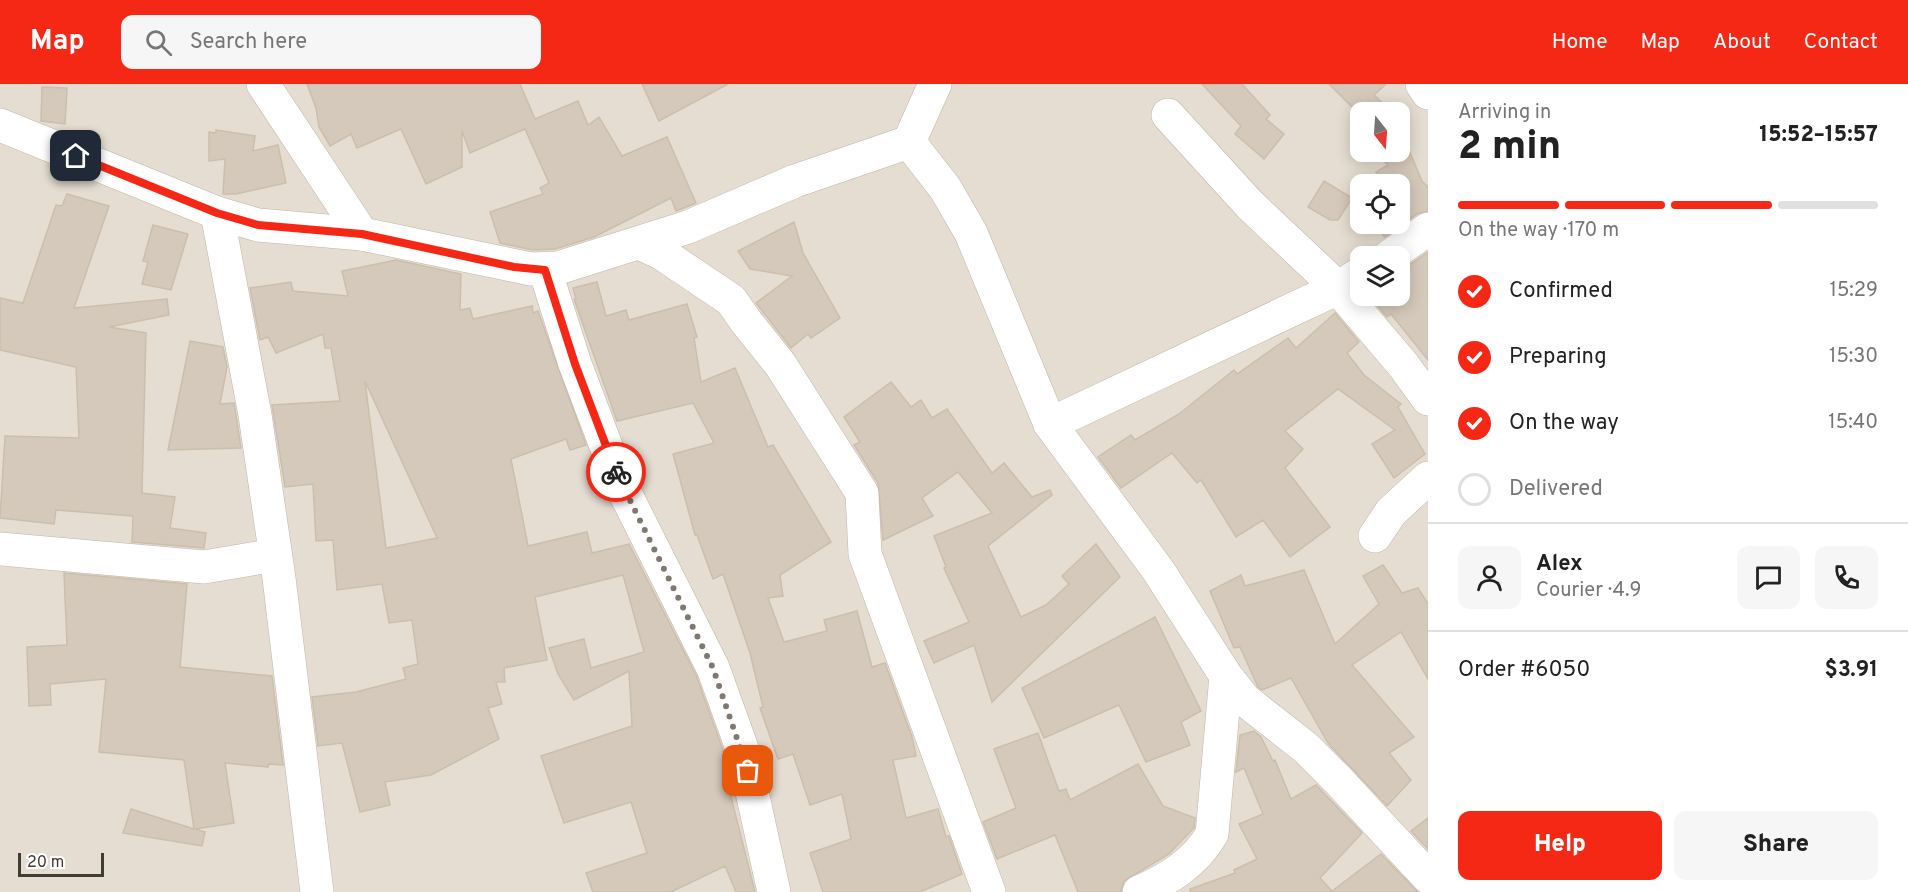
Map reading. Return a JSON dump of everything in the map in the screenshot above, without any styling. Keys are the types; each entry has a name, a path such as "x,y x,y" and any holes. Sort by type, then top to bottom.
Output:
{"street":[{"path":"263,84 362,234"},
{"path":"0,125 217,213 280,229 362,234 514,267 545,270 688,227 795,181 909,142 934,84"},
{"path":"1422,84 1428,93"},
{"path":"1168,115 1250,205 1349,281 1428,399"},
{"path":"909,142 945,188 971,233 1050,424 1158,570 1226,676 1245,700 1306,748 1428,877"},
{"path":"217,213 252,395 275,555 317,892"},
{"path":"1404,246 1428,229"},
{"path":"639,243 661,252 731,300 780,364 862,494 865,554 989,892"},
{"path":"545,270 575,364 620,483 713,668 743,751 774,892"},
{"path":"1050,424 1349,281"},
{"path":"1375,536 1390,512 1428,478"},
{"path":"0,549 204,567 275,555"},
{"path":"1139,892 1169,878 1193,860 1202,852 1212,834 1226,676"}],"shaded area":[{"path":"0,84 1428,84 1428,892 0,892"}],"building":[{"path":"307,84 520,84 535,119 578,101 588,125 599,117 622,156 667,137 696,203 676,211 671,198 594,237 555,249 533,250 500,243 490,212 543,194 540,188 549,183 525,129 470,153 462,131 462,167 426,184 401,129 357,148 351,134 330,146 319,127 316,108"},
{"path":"642,84 728,84 659,121"},
{"path":"1202,84 1242,84 1270,115 1266,119 1284,134 1264,159 1235,134 1241,126"},
{"path":"1329,84 1386,84 1374,95 1381,102 1350,102 1350,105"},
{"path":"42,87 67,88 65,124 41,121"},
{"path":"216,130 255,136 253,151 278,145 286,183 236,194 223,194 225,159 209,161 209,132 216,133"},
{"path":"1410,153 1422,181 1428,187 1428,211 1410,219 1410,174 1378,174 1376,172 1388,165 1385,162 1410,162"},
{"path":"1324,181 1350,197 1350,201 1338,220 1330,220 1308,207"},
{"path":"67,194 109,206 74,308 167,299 169,315 109,327 146,333 142,493 175,497 170,528 206,533 204,548 132,542 133,516 56,510 54,524 0,518 5,436 79,438 76,367 0,350 0,298 23,303 56,205 62,206"},
{"path":"794,222 803,253 840,318 811,338 808,334 791,348 756,303 792,276 750,269 738,251"},
{"path":"153,225 188,234 171,290 142,284 148,262 143,261"},
{"path":"1428,252 1428,360 1391,314 1387,317 1378,306 1410,306 1410,265"},
{"path":"396,260 461,274 460,310 470,308 473,319 532,306 533,313 538,311 586,445 570,450 566,439 511,459 528,546 587,532 592,553 629,544 696,675 725,756 730,780 727,781 755,892 736,892 725,866 671,892 593,892 586,873 647,853 631,802 564,823 541,756 632,726 629,671 574,700 558,674 549,648 584,639 591,668 644,652 623,575 535,597 547,660 504,668 505,682 496,682 502,704 488,708 499,739 431,775 385,782 390,805 360,812 342,743 318,746 312,697 356,692 406,679 403,668 418,664 412,620 389,623 382,584 337,590 333,540 316,541 313,484 285,487 272,405 340,401 331,348 325,348 323,334 276,353 268,337 260,340 250,288 291,282 293,291 348,296 342,271","holes":["365,381 437,538 386,548"]},
{"path":"597,282 606,316 626,310 629,320 687,304 697,337 694,338 701,382 735,368 768,447 773,445 831,542 780,575 783,596 768,598 784,642 827,631 824,620 857,611 872,667 885,663 912,737 916,756 893,760 906,818 938,809 946,837 949,836 962,874 920,892 823,892 810,853 851,839 842,794 810,805 793,754 778,759 760,708 763,707 750,653 723,574 713,579 697,535 695,535 673,454 714,443 693,403 617,421 574,299 576,299 573,288"},
{"path":"1335,313 1359,342 1347,353 1364,375 1401,404 1398,407 1425,454 1394,478 1372,444 1395,430 1338,389 1285,431 1303,449 1285,468 1330,527 1290,557 1263,520 1236,537 1201,480 1197,483 1172,453 1121,488 1098,457 1131,435 1135,440 1179,414 1234,370 1237,374 1288,338 1296,348"},
{"path":"190,341 223,347 227,367 220,404 234,403 241,448 168,450"},
{"path":"891,382 911,407 921,400 932,418 947,409 992,473 1004,463 1032,497 1050,490 1052,495 988,546 1021,617 1046,605 1069,584 1062,576 1096,544 1120,577 992,702 974,645 934,663 924,641 969,622 944,568 946,567 934,536 992,513 958,472 922,498 933,516 883,540 878,483 854,445 860,442 844,417"},
{"path":"1383,565 1402,593 1418,588 1428,604 1428,679 1401,632 1352,665 1414,737 1389,753 1411,780 1387,806 1328,743 1291,678 1262,690 1258,687 1240,647 1234,648 1210,591 1241,575 1245,586 1304,570 1335,644 1379,604 1363,576"},
{"path":"64,573 187,584 180,667 272,676 283,765 269,764 268,767 225,763 234,823 195,829 205,832 202,846 123,833 131,809 194,829 184,760 99,752 106,679 50,684 51,705 29,706 27,647 67,645"},
{"path":"1155,617 1201,711 1181,722 1190,745 1146,762 1119,705 1044,738 1022,688"},
{"path":"1254,731 1261,737 1273,761 1275,760 1291,799 1316,785 1362,833 1320,878 1332,891 1381,854 1418,892 1190,892 1190,889 1235,873 1234,870 1257,859 1239,824 1263,814 1244,768 1236,772 1240,735"},
{"path":"1038,733 1059,791 1066,789 1070,800 1138,764 1163,806 1195,818 1194,828 1169,854 1124,881 1121,892 1078,892 1055,835 997,859 983,822 1016,808 994,749"},
{"path":"1428,818 1428,849 1411,831"}],"way so far":[{"path":"616,472 713,668 748,771"}],"route":[{"path":"76,156 217,213 258,225 280,229 362,234 514,267 545,270 575,364 616,472"}]}
